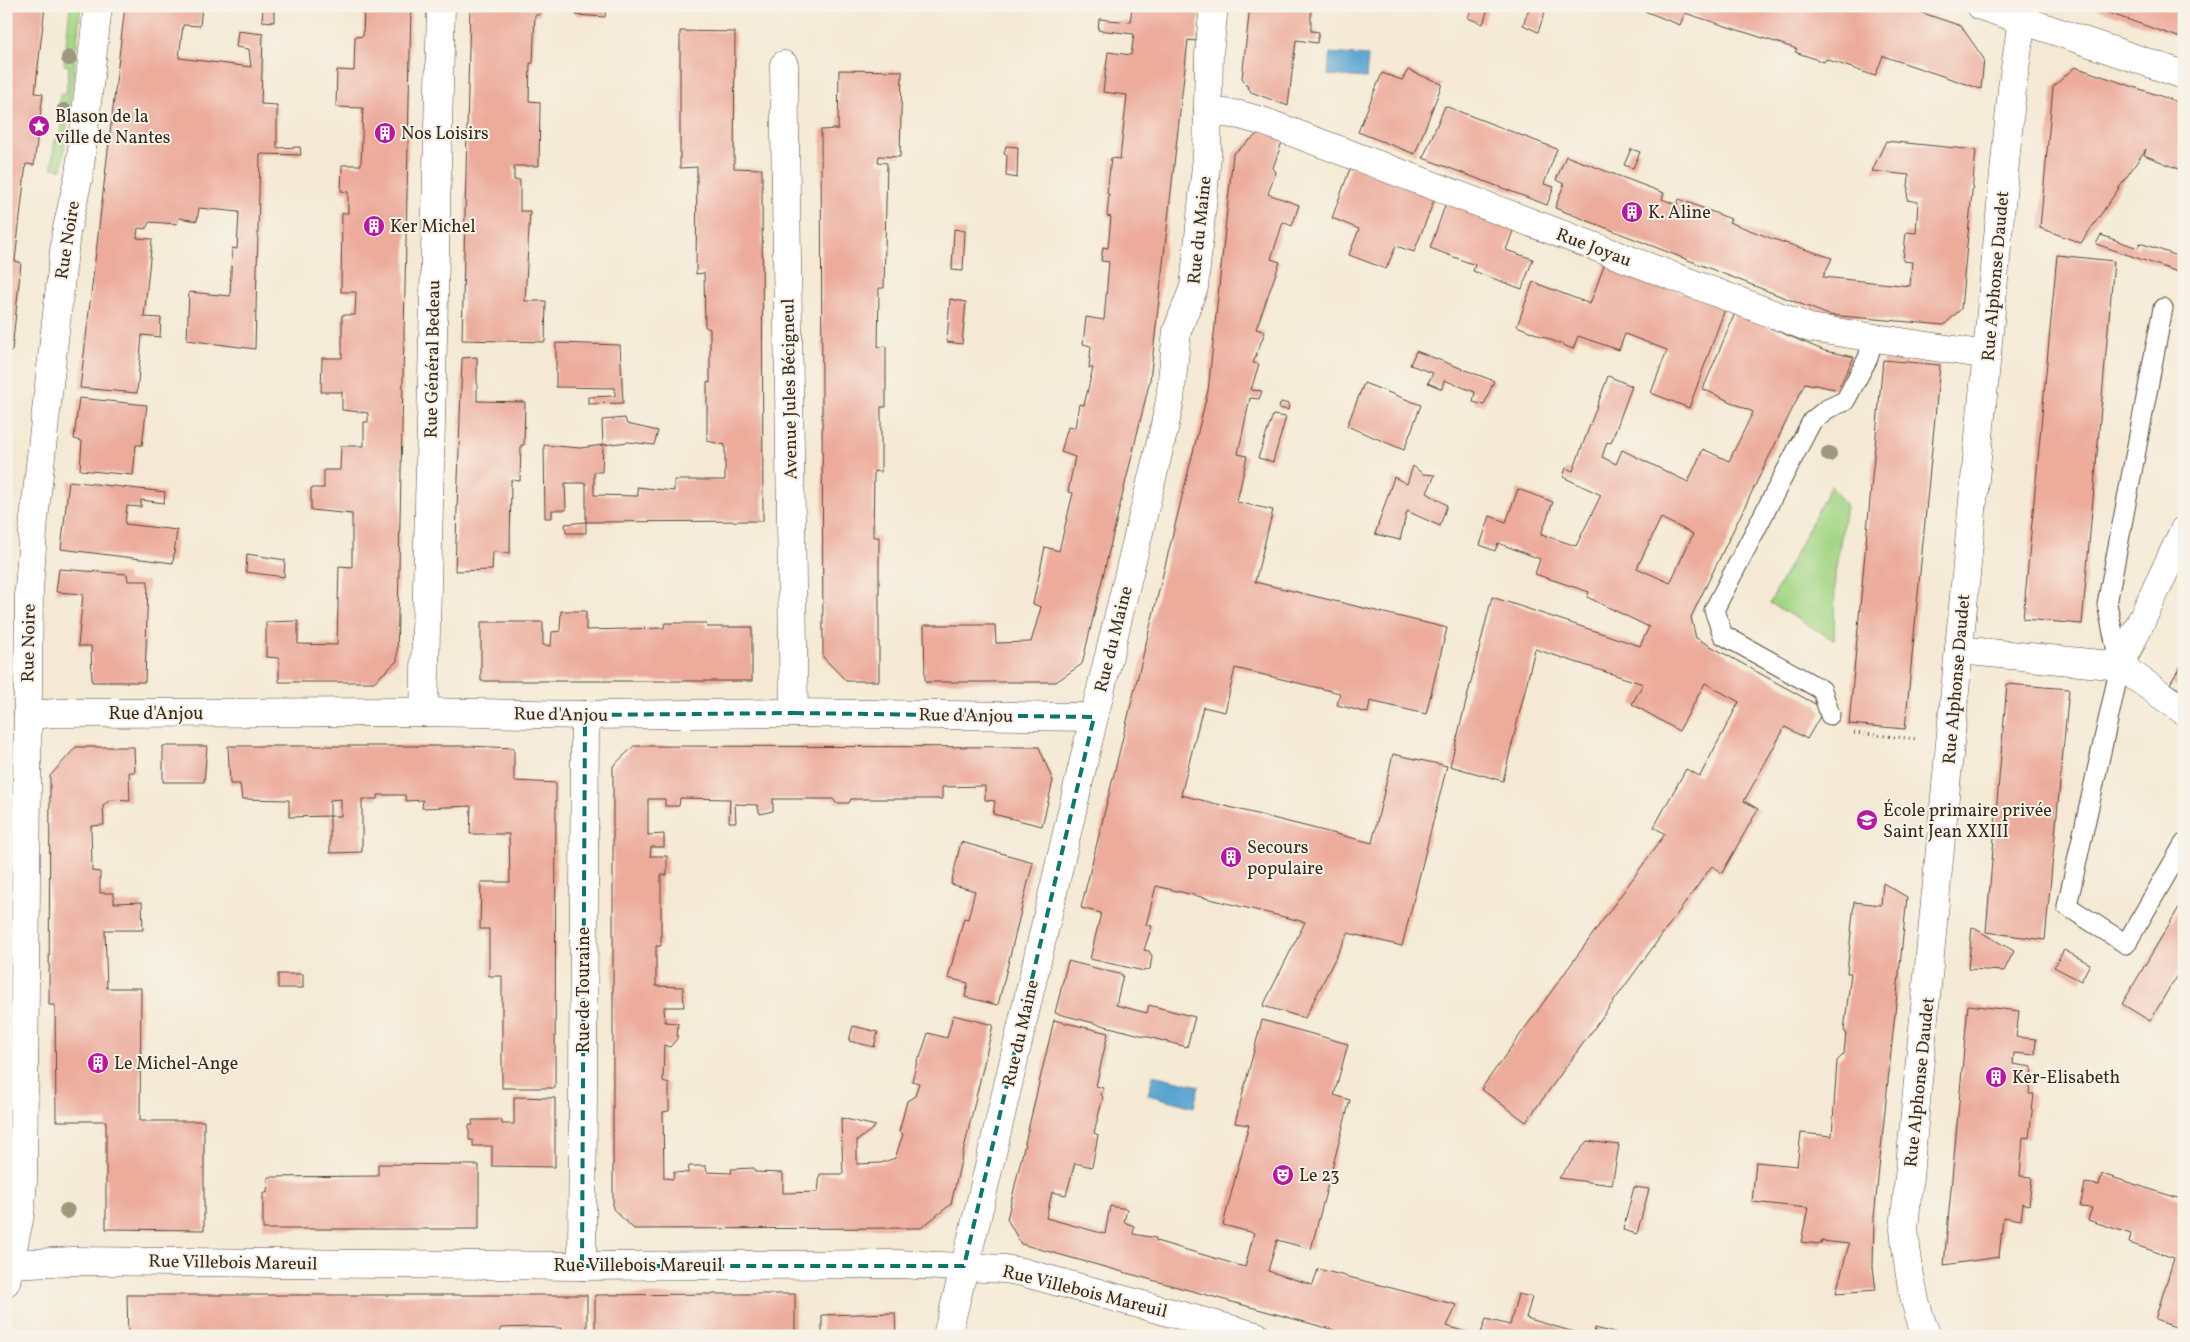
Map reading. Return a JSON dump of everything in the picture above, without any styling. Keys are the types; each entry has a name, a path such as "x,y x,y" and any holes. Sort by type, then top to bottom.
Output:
{"street":[{"name":"Rue Noire","path":"7,1270 20,1215 23,1181 29,589 34,519 66,233 79,175 98,6"},
{"name":"Rue Général Bedeau","path":"424,712 441,6"},
{"name":"Rue du Maine","path":"947,1336 978,1213 1170,400 1177,331 1194,287 1208,156 1209,54 1214,6"},
{"path":"1981,6 2023,13 2184,75"},
{"name":"Rue Alphonse Daudet","path":"1927,1336 1918,1317 1913,1294 1904,1229 2012,89 2023,13"},
{"name":"Avenue Jules Bécigneul","path":"784,65 794,713"},
{"name":"Rue Joyau","path":"1208,111 1240,115 1266,122 1810,328 1987,355"},
{"path":"2120,666 2184,530"},
{"path":"1959,650 2120,666 2184,711"},
{"name":"Rue d'Anjou","path":"28,714 424,712 584,715 794,713 1094,717"},
{"name":"Rue de Touraine","path":"582,1266 584,715"},
{"name":"Rue Villebois Mareuil","path":"7,1270 73,1261 582,1266 897,1264 964,1266 1022,1272 1256,1336"}],"lane":[{"path":"2163,308 2108,604 2120,666 2067,906 2126,944 2184,844"},
{"path":"1830,715 1822,690 1723,635 1714,610 1812,421 1826,408 1845,401 1868,358 1873,339"}],"path":[{"path":"1830,715 1831,721 1845,732 1918,739"}],"highlighted area":[{"path":"794,713 1094,717 964,1266 582,1266 585,715"}],"green space":[{"path":"70,6 81,6 62,169 52,168 55,139 60,139 63,119 58,118 60,94 66,94 69,66 64,65"},
{"path":"6,259 21,263 6,401"},
{"path":"1831,485 1846,506 1835,573 1834,640 1770,603"}],"water":[{"path":"1330,53 1368,56 1366,78 1328,75"},
{"path":"1153,1075 1199,1086 1194,1107 1148,1095"}],"building":[{"path":"6,6 45,6 35,93 43,94 34,165 26,164 15,261 21,263 12,351 6,350"},
{"path":"125,6 202,6 200,26 183,25 179,58 251,67 249,49 236,47 238,31 263,34 261,104 277,105 277,148 300,147 301,155 260,154 255,349 187,340 189,292 230,296 232,248 237,249 239,212 199,208 197,221 179,218 177,224 149,222 146,229 138,228 137,238 152,239 144,317 161,318 160,337 142,335 137,393 80,388"},
{"path":"263,6 274,6 274,22 262,21"},
{"path":"364,6 411,6 397,661 374,682 279,682 279,658 266,657 266,622 298,621 298,644 337,645 339,566 352,567 352,514 311,510 311,488 324,488 324,470 340,470 341,446 364,446 364,422 368,422 368,413 342,410 342,392 321,392 322,358 342,358 342,315 355,315 356,292 341,292 342,213 348,213 348,192 341,191 342,165 361,165 363,108 336,107 337,70 354,71 355,37 363,36"},
{"path":"470,6 540,6 540,15 535,15 533,63 530,63 529,101 540,102 539,166 514,166 514,180 520,180 520,211 530,211 525,301 546,301 545,342 462,340"},
{"path":"576,6 606,6 605,17 576,15"},
{"path":"1128,6 1201,6 1196,41 1188,40 1150,380 1082,664 1056,682 925,682 924,625 995,625 996,643 1031,642 1041,607 1033,604 1045,547 1059,551 1073,493 1068,492 1075,457 1061,452 1068,427 1075,428 1079,404 1084,405 1093,368 1089,368 1091,346 1083,344 1086,317 1104,320 1109,262 1101,261 1103,247 1108,248 1111,217 1107,216 1109,194 1107,194 1111,158 1120,159 1127,95 1103,92 1108,52 1131,55 1134,34 1098,30 1099,19 1130,22 1132,8"},
{"path":"1250,6 1311,6 1311,31 1319,32 1317,43 1296,40 1288,106 1251,92 1242,78"},
{"path":"1472,6 1489,6 1483,24 1468,18"},
{"path":"1530,6 1547,6 1538,32 1523,25"},
{"path":"1632,6 1902,6 1961,26 1984,59 1981,89 1883,56 1875,76 1826,59 1824,62 1795,52 1797,49 1685,13 1680,25"},
{"path":"2094,6 2184,6 2184,39 2094,8"},
{"path":"680,31 735,32 734,168 762,169 763,521 586,522 586,483 565,483 566,510 552,510 552,518 545,518 544,445 580,448 603,445 602,472 594,472 594,495 638,496 637,487 674,491 674,480 725,480 725,445 707,441 707,382 710,383 710,329 705,327 704,273 696,274 697,167 680,168"},
{"path":"2075,67 2184,104 2184,171 2144,155 2146,149 2081,243 2040,228 2053,87"},
{"path":"839,70 902,71 900,157 879,156 878,162 887,163 884,288 879,288 878,347 886,346 886,407 881,407 881,472 874,471 873,537 879,537 879,681 846,681 823,657 821,130 838,129"},
{"path":"1408,70 1442,84 1415,154 1358,132 1382,73 1402,80"},
{"path":"1445,106 1557,149 1544,184 1554,187 1547,205 1423,158"},
{"path":"1261,131 1283,139 1273,168 1276,172 1268,194 1299,205 1292,226 1283,222 1271,259 1280,262 1256,329 1265,332 1253,363 1259,364 1251,390 1262,391 1259,399 1250,398 1238,454 1247,456 1237,502 1273,510 1255,582 1447,628 1426,714 1370,701 1368,713 1337,705 1340,693 1235,668 1225,712 1203,707 1181,795 1372,843 1393,754 1447,766 1402,946 1348,933 1305,1018 1263,1006 1305,922 1156,886 1146,925 1152,926 1144,950 1149,951 1152,956 1150,969 1144,971 1090,959 1101,913 1081,908 1208,391 1233,154"},
{"path":"1886,141 1976,150 1961,309 1944,325 1829,315 1555,208 1564,184 1556,180 1566,156 1664,193 1662,199 1677,205 1679,199 1731,219 1729,222 1773,239 1832,258 1823,277 1910,286 1912,262 1903,261 1906,232 1916,233 1918,202 1907,200 1909,175 1872,171"},
{"path":"1006,146 1018,147 1017,178 1006,176 1007,155 1004,154"},
{"path":"1631,149 1640,152 1633,168 1624,165"},
{"path":"1351,166 1435,198 1414,252 1396,246 1386,269 1349,255 1359,229 1332,218"},
{"path":"1446,203 1514,228 1506,250 1533,259 1522,289 1473,271 1475,265 1430,248"},
{"path":"954,229 965,231 963,271 952,270"},
{"path":"2101,235 2138,248 2140,243 2184,258 2184,274 2096,244"},
{"path":"2057,255 2114,261 2082,624 2023,619"},
{"path":"1605,263 1725,309 1689,408 1651,393 1667,350 1625,334 1619,350 1578,336 1573,349 1517,326 1533,282 1590,304"},
{"path":"950,299 966,302 962,344 947,342"},
{"path":"1735,313 1825,351 1854,357 1841,383 1835,389 1805,383 1691,617 1696,638 1817,705 1822,713 1807,739 1785,727 1744,801 1758,809 1722,873 1712,866 1526,1122 1481,1089 1665,834 1654,827 1686,769 1700,776 1739,702 1705,683 1679,731 1632,704 1643,684 1535,649 1503,781 1450,766 1492,597 1640,646 1649,627 1587,597 1589,592 1535,574 1540,559 1498,543 1495,551 1480,545 1490,516 1506,522 1518,489 1553,502 1541,534 1576,546 1601,495 1563,477 1566,468 1573,471 1608,376 1632,386 1611,443 1607,442 1602,457 1616,464 1622,450 1688,482 1703,449 1729,461 1753,412 1703,389","holes":["1661,518 1693,534 1670,583 1637,568"]},
{"path":"556,343 620,345 623,403 588,404 588,397 615,396 615,388 556,387"},
{"path":"1416,351 1494,381 1484,405 1473,402 1475,392 1444,380 1442,389 1428,383 1433,373 1410,365"},
{"path":"477,357 477,401 525,402 524,445 521,445 520,481 511,480 510,553 493,552 492,570 455,571 462,358"},
{"path":"1883,360 1940,365 1905,729 1849,724"},
{"path":"1364,383 1421,405 1404,450 1347,426"},
{"path":"79,398 147,405 142,445 136,445 133,475 80,470 82,441 74,439"},
{"path":"1281,402 1289,404 1288,410 1279,408"},
{"path":"1273,415 1286,417 1273,462 1258,458"},
{"path":"625,418 627,424 658,431 654,445 629,442 603,445 602,420"},
{"path":"1413,466 1423,474 1435,475 1427,493 1447,505 1440,526 1407,511 1400,540 1375,534 1394,477 1407,484"},
{"path":"69,481 165,492 164,503 141,500 141,507 127,506 125,524 177,530 173,563 61,549"},
{"path":"586,522 586,533 566,533 565,524"},
{"path":"247,554 285,560 284,577 246,572"},
{"path":"59,569 127,574 128,581 148,581 145,682 92,682 91,646 78,646 83,594 56,592"},
{"path":"561,611 586,611 586,630 664,628 665,623 706,623 707,627 752,627 752,681 481,681 481,622 543,622 543,645 551,646 552,632 560,631"},
{"path":"2184,660 2184,692 2170,684"},
{"path":"2007,684 2069,689 2045,940 1986,932"},
{"path":"163,746 207,746 204,782 163,782"},
{"path":"228,746 469,746 514,748 514,781 556,783 555,1088 502,1088 502,976 489,976 489,929 480,929 481,882 510,882 509,834 470,834 471,806 422,808 423,800 406,801 405,795 378,795 377,799 362,799 362,852 330,853 330,816 289,817 289,800 242,799 240,784 230,784","holes":["341,799 341,816 330,816 330,800"]},
{"path":"634,746 1039,747 1053,781 1042,826 993,814 995,801 985,800 985,786 942,787 942,799 851,799 849,803 836,803 833,799 773,799 773,811 760,814 757,805 735,804 736,822 729,822 730,799 680,798 679,806 665,806 665,799 648,799 648,835 664,834 664,847 651,847 650,856 667,856 667,875 661,875 661,946 656,946 656,986 683,987 684,1007 664,1007 665,1022 678,1023 677,1039 670,1047 664,1045 663,1082 669,1084 669,1111 663,1112 664,1178 673,1179 674,1172 688,1173 689,1166 706,1166 707,1172 732,1173 731,1169 754,1168 755,1172 783,1173 783,1193 818,1192 820,1174 843,1174 841,1118 876,1126 857,1141 857,1164 881,1163 895,1158 903,1134 899,1132 907,1101 915,1096 919,1083 912,1081 918,1058 920,1058 928,1033 947,1038 953,1015 993,1025 951,1204 921,1228 634,1229 613,1209 613,766"},
{"path":"76,747 134,747 135,772 129,772 130,801 111,800 103,805 104,825 91,826 92,871 100,872 100,893 114,893 114,903 142,902 143,930 105,930 107,988 141,988 140,1121 204,1121 204,1230 106,1229 106,1121 56,1121 55,1005 49,1005 50,776"},
{"path":"961,842 1033,862 998,1005 965,997 968,983 948,978 964,918 968,919 975,891 951,884"},
{"path":"1883,883 1907,897 1874,1217 1873,1267 1876,1290 1836,1293 1849,1244 1822,1241 1821,1244 1801,1242 1808,1208 1752,1202 1756,1162 1797,1166 1801,1133 1832,1136 1837,1061 1844,1054 1846,1032 1844,1031 1851,973 1847,973 1854,902 1881,905"},
{"path":"2184,899 2184,963 2150,1021 2122,1004"},
{"path":"1972,927 2014,951 2004,971 1968,969"},
{"path":"2064,950 2090,964 2081,981 2054,967"},
{"path":"1068,961 1123,975 1116,1005 1147,1013 1149,1005 1195,1017 1187,1047 1055,1013"},
{"path":"278,974 303,974 303,988 278,988"},
{"path":"1968,1005 2019,1011 2016,1037 2036,1039 2035,1055 2014,1053 2013,1064 2032,1067 2029,1094 2034,1094 2029,1138 2023,1137 2020,1176 2032,1177 2029,1205 2023,1203 2021,1220 2003,1217 1999,1257 1944,1265"},
{"name":"Le 23","path":"1054,1020 1108,1033 1096,1086 1103,1088 1101,1095 1103,1097 1094,1133 1098,1135 1092,1167 1075,1163 1066,1195 1052,1192 1046,1218 1105,1234 1110,1206 1127,1209 1124,1222 1134,1226 1133,1234 1156,1238 1156,1241 1245,1267 1254,1233 1223,1225 1249,1125 1235,1123 1262,1020 1348,1044 1334,1095 1350,1100 1311,1249 1277,1240 1268,1271 1313,1285 1318,1269 1457,1305 1447,1326 1477,1336 1356,1336 1021,1244 1007,1219"},
{"path":"853,1026 878,1032 874,1047 849,1041"},
{"path":"514,1097 555,1098 555,1167 492,1166 492,1146 473,1146 473,1140 469,1140 469,1125 473,1125 472,1120 502,1120 502,1124 514,1124"},
{"path":"1587,1141 1619,1145 1612,1185 1559,1178"},
{"path":"378,1164 479,1165 479,1229 263,1229 263,1193 267,1193 268,1177 378,1176"},
{"path":"2102,1174 2184,1200 2184,1330 2155,1320 2174,1258 2129,1243 2131,1234 2088,1220 2092,1208 2080,1207 2085,1183 2099,1185"},
{"path":"1634,1187 1649,1189 1637,1234 1623,1230"},
{"path":"795,1294 795,1336 595,1336 595,1295"},
{"path":"1518,1294 1532,1297 1526,1318 1588,1336 1480,1336 1486,1319 1510,1325"},
{"path":"127,1295 587,1295 587,1336 562,1336 562,1328 531,1327 501,1328 497,1336 128,1336"},
{"path":"895,1313 896,1336 822,1336 822,1315"},
{"path":"1595,1328 1621,1335 1621,1336 1594,1336"}],"place":[{"name":"Blason de la ville de Nantes","path":"39,126"},
{"name":"Nos Loisirs","path":"385,133"},
{"name":"K. Aline","path":"1632,212"},
{"name":"Ker Michel","path":"374,226"},
{"name":"École primaire privée Saint Jean XXIII","path":"1867,820"},
{"name":"Secours populaire","path":"1231,857"},
{"name":"Le Michel-Ange","path":"98,1063"},
{"name":"Ker-Elisabeth","path":"1996,1077"},
{"name":"Le 23","path":"1283,1175"}]}
